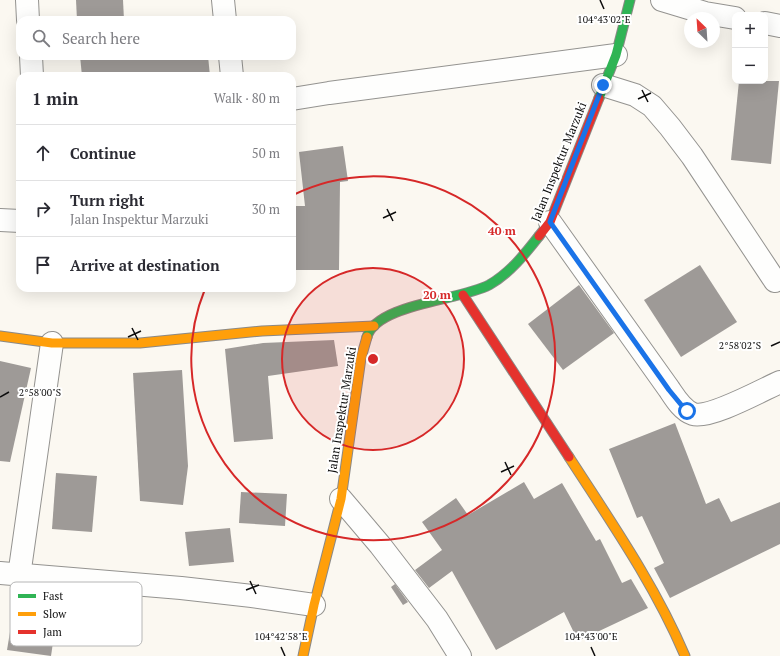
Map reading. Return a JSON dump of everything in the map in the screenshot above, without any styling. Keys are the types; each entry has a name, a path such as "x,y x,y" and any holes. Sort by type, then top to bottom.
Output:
{"street":[{"path":"27,0 28,16"},
{"path":"222,0 224,16"},
{"name":"Jalan Inspektur Marzuki","path":"302,656 341,499 361,358 368,333 381,320 407,308 463,295 489,285 506,273 522,258 550,222 616,55 630,0"},
{"path":"662,0 705,13 732,18"},
{"path":"768,24 780,26"},
{"path":"296,98 616,55"},
{"path":"31,60 32,72"},
{"path":"230,60 232,72"},
{"path":"603,85 635,95 652,106 692,156 775,281"},
{"path":"0,220 16,221"},
{"path":"550,222 669,390 687,411 698,414 718,410 780,382"},
{"path":"463,295 631,553 674,630 685,656"},
{"path":"0,336 52,343 140,343 262,331 374,326"},
{"path":"52,343 9,575 102,582"},
{"path":"341,499 380,545 437,619 460,656"},
{"path":"142,585 252,596 314,605"}],"building":[{"path":"76,0 123,0 124,16 77,16"},
{"path":"80,60 208,60 210,72 82,72"},
{"path":"768,81 779,81 771,164 731,160 739,84 768,84"},
{"path":"343,146 348,181 340,182 339,270 296,270 296,206 305,206 299,152"},
{"path":"700,265 737,322 681,357 644,300"},
{"path":"579,285 614,333 563,370 528,324"},
{"path":"334,340 338,366 268,376 273,439 234,442 225,349 263,343"},
{"path":"0,361 31,368 10,462 0,461"},
{"path":"182,370 188,466 183,505 140,501 133,373"},
{"path":"675,423 706,504 719,498 731,522 780,502 780,544 670,598 654,568 664,563 642,516 637,518 609,449"},
{"path":"56,473 97,476 92,532 52,529"},
{"path":"524,482 534,499 562,483 596,541 600,539 622,583 631,579 648,608 578,641 564,612 496,650 452,571 429,588 415,570 442,550 422,522 456,498 468,515"},
{"path":"241,492 287,494 285,526 239,523"},
{"path":"230,528 234,562 189,566 185,532"},
{"path":"395,584 408,602 403,605 391,587"},
{"path":"10,632 10,646 52,646 51,656 7,650"}],"traffic: fast":[{"path":"599,98 616,55 630,0"},
{"path":"367,337 374,326 386,317 402,310 459,295 489,285 504,275 523,256 539,236"}],"traffic: slow":[{"path":"0,336 52,343 140,343 262,331 374,326"},
{"path":"303,656 314,605 341,499 361,358 367,337"},
{"path":"569,457 632,554 660,604 685,656"}],"traffic: jam":[{"path":"539,236 550,222 599,98"},
{"path":"463,295 569,457"}],"route":[{"path":"603,85 550,222 669,390 687,411"}]}
